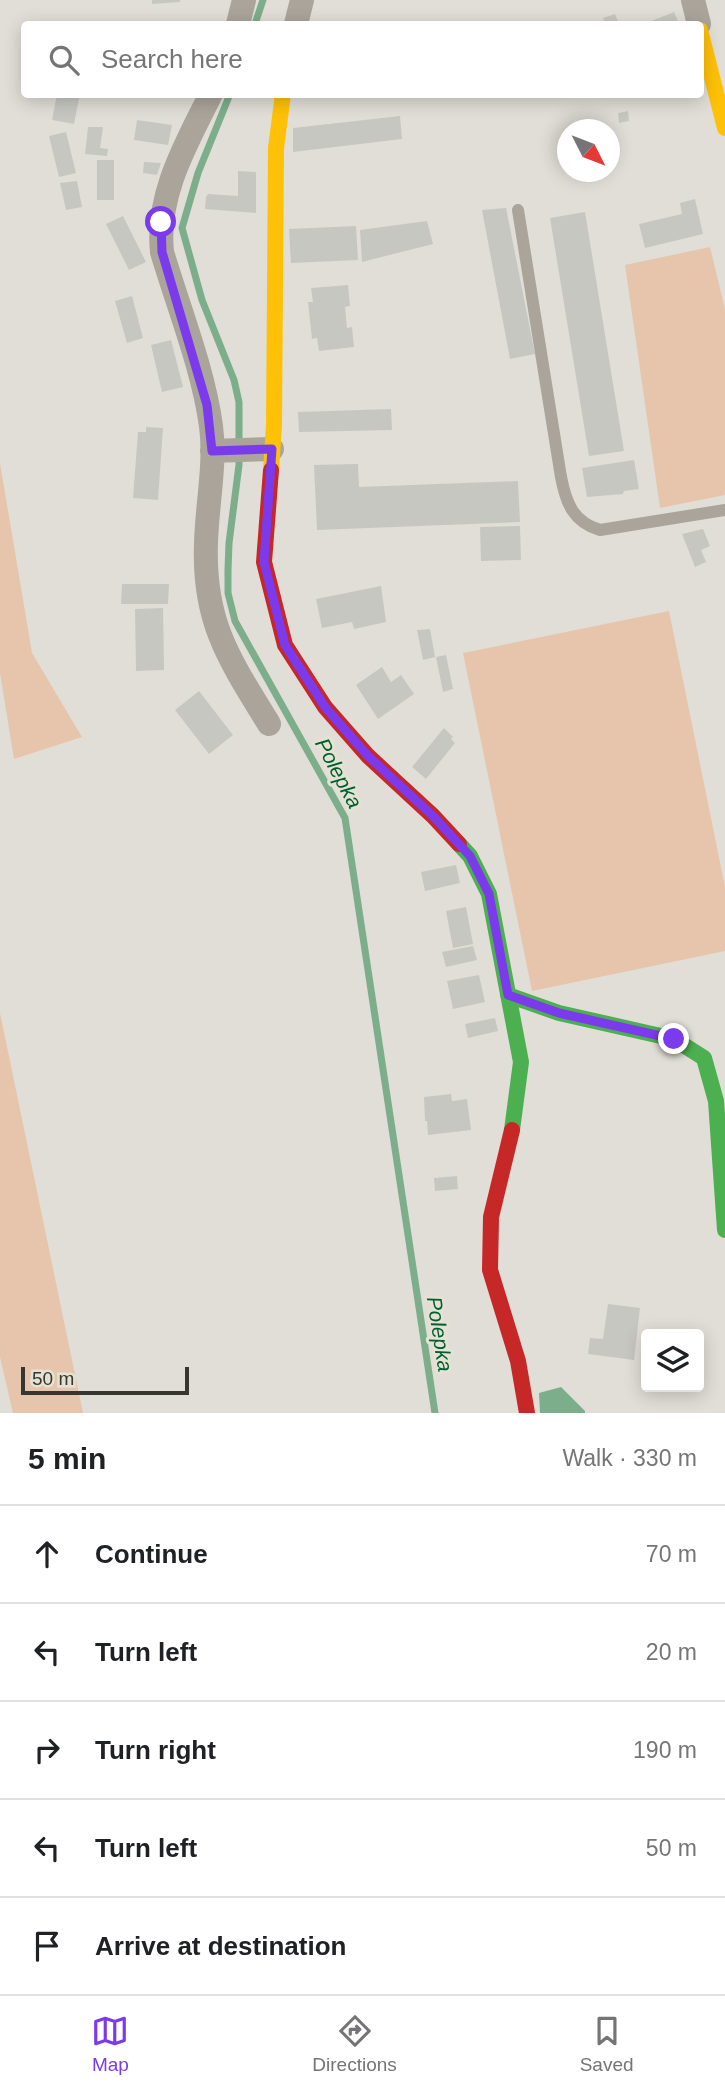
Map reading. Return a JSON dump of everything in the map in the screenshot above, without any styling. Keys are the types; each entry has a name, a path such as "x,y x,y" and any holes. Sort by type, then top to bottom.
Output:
{"street":[{"path":"239,21 244,0"},
{"path":"297,21 302,0"},
{"path":"693,0 698,21"},
{"path":"704,42 725,128"},
{"path":"209,98 179,160 168,190 160,235 162,252 219,451 206,552 206,577 211,608 226,651 269,724"},
{"path":"282,98 276,148 263,450 264,562 285,645 325,707 368,756 433,816 470,856 489,894 521,1062 513,1126 491,1217 490,1270 518,1361 527,1413"},
{"path":"219,451 263,450"},
{"path":"508,995 559,1013 674,1039 704,1058 716,1101 725,1230"}],"lane":[{"path":"518,210 564,492 571,509 589,526 600,530 725,510"}],"shaded area":[{"path":"710,247 725,309 725,495 660,508 625,265"},
{"path":"0,463 32,653 82,737 14,759 0,673"},
{"path":"669,611 725,887 725,951 532,991 463,653"},
{"path":"0,1013 83,1413 13,1413 0,1357"},
{"path":"561,1387 585,1413 540,1413 539,1393"}],"building":[{"path":"152,0 180,0 180,2 152,4"},
{"path":"674,12 678,21 652,21"},
{"path":"615,14 618,21 604,21 603,18"},
{"path":"56,98 79,98 74,124 52,120"},
{"path":"628,111 629,121 620,123 618,113"},
{"path":"400,116 402,139 293,152 293,128"},
{"path":"137,120 172,125 168,145 134,140"},
{"path":"88,127 103,127 100,148 108,149 107,156 85,154"},
{"path":"66,132 76,173 59,177 49,136"},
{"path":"97,160 114,160 114,200 97,200"},
{"path":"144,162 161,163 157,175 143,173"},
{"path":"238,171 256,172 256,213 205,209 208,194 238,196"},
{"path":"77,181 82,207 66,210 60,183"},
{"path":"695,199 703,234 645,248 639,224 682,214 680,203"},
{"path":"506,208 535,354 510,359 482,210"},
{"path":"585,212 624,451 589,456 550,218"},
{"path":"123,216 146,262 129,270 106,224"},
{"path":"427,221 433,244 362,262 360,230"},
{"path":"356,226 358,260 291,263 289,229"},
{"path":"348,285 350,306 345,307 347,328 352,327 354,347 319,351 317,338 312,339 308,302 313,302 311,288"},
{"path":"132,296 143,338 127,343 115,301"},
{"path":"171,340 183,387 162,392 151,345"},
{"path":"391,409 392,430 299,432 298,412"},
{"path":"146,427 163,428 158,500 133,498 138,432 146,432"},
{"path":"634,460 639,489 624,491 623,494 587,497 582,468"},
{"path":"358,464 359,487 518,481 520,522 317,530 314,465"},
{"path":"520,526 521,560 481,561 480,527"},
{"path":"703,529 710,546 701,550 706,562 695,567 682,534"},
{"path":"122,584 169,584 168,604 121,604"},
{"path":"381,586 386,622 354,629 352,622 322,628 316,599"},
{"path":"163,608 164,670 136,671 135,609"},
{"path":"430,629 435,657 423,660 417,630"},
{"path":"446,655 453,689 443,692 436,657"},
{"path":"382,667 391,682 401,675 414,694 378,719 356,685"},
{"path":"199,691 233,735 209,754 175,710"},
{"path":"444,728 455,743 426,779 412,767"},
{"path":"456,865 460,883 425,891 421,872"},
{"path":"466,907 473,944 453,948 446,911"},
{"path":"473,946 477,960 446,967 442,952"},
{"path":"479,975 485,1002 453,1009 447,981"},
{"path":"495,1018 498,1031 468,1038 465,1024"},
{"path":"451,1094 452,1101 467,1099 471,1130 428,1135 424,1097"},
{"path":"457,1176 458,1189 435,1191 434,1178"},
{"path":"608,1304 640,1308 634,1360 588,1354 590,1338 603,1339"}],"waterway":[{"name":"Polepka","path":"256,21 263,0"},
{"name":"Polepka","path":"228,98 198,173 182,228 202,300 234,380 239,402 239,465 229,543 228,593 235,621 345,818 435,1413"}],"traffic: fast":[{"path":"459,844 470,856 489,894 521,1062 512,1130"},
{"path":"508,995 559,1013 674,1039 704,1058 716,1101 725,1230"}],"traffic: slow":[{"path":"704,46 725,128"},
{"path":"271,470 274,425 276,148 282,98"}],"traffic: jam":[{"path":"271,470 264,562 285,645 325,707 368,756 459,844"},
{"path":"512,1130 491,1217 490,1270 518,1361 527,1413"}],"route":[{"path":"161,222 162,252 200,377 211,429 212,451 272,449 264,562 285,645 325,707 368,756 433,816 470,856 489,894 508,995 559,1013 674,1039"}]}
